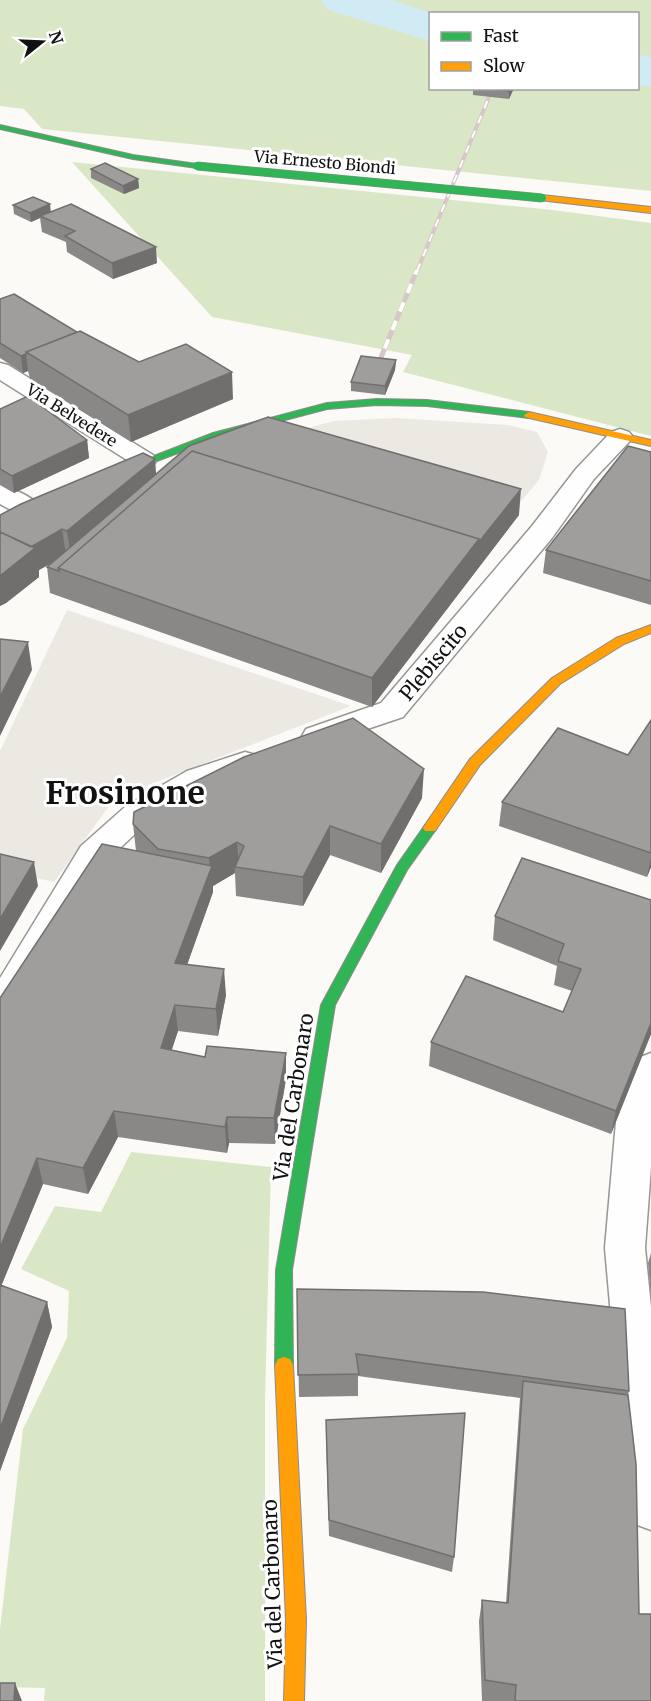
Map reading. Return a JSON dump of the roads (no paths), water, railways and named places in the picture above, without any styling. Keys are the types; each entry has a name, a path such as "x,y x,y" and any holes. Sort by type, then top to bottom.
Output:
{"street":[{"name":"Via Ernesto Biondi","path":"0,127 133,157 197,166 651,210"},
{"name":"Via Belvedere","path":"3,375 144,460"},
{"path":"102,478 144,460 243,426 326,406 375,403 449,405 524,414 651,443"},
{"name":"Plebiscito","path":"0,1009 93,854 137,814 198,779 392,710 542,532 585,474 620,437"},
{"path":"0,493 26,511"},
{"name":"Via del Carbonaro","path":"294,1701 296,1620 284,1402 284,1270 328,1005 402,868 475,762 556,681 620,641 651,629"},
{"path":"651,1068 636,1110 626,1248 636,1376 651,1508"}],"waterway":[{"path":"344,0 429,27"},
{"path":"639,70 651,72"}],"railway":[{"path":"417,271 489,97"},
{"path":"377,367 417,270"}],"district":[{"name":"Frosinone","path":"125,793"}]}
